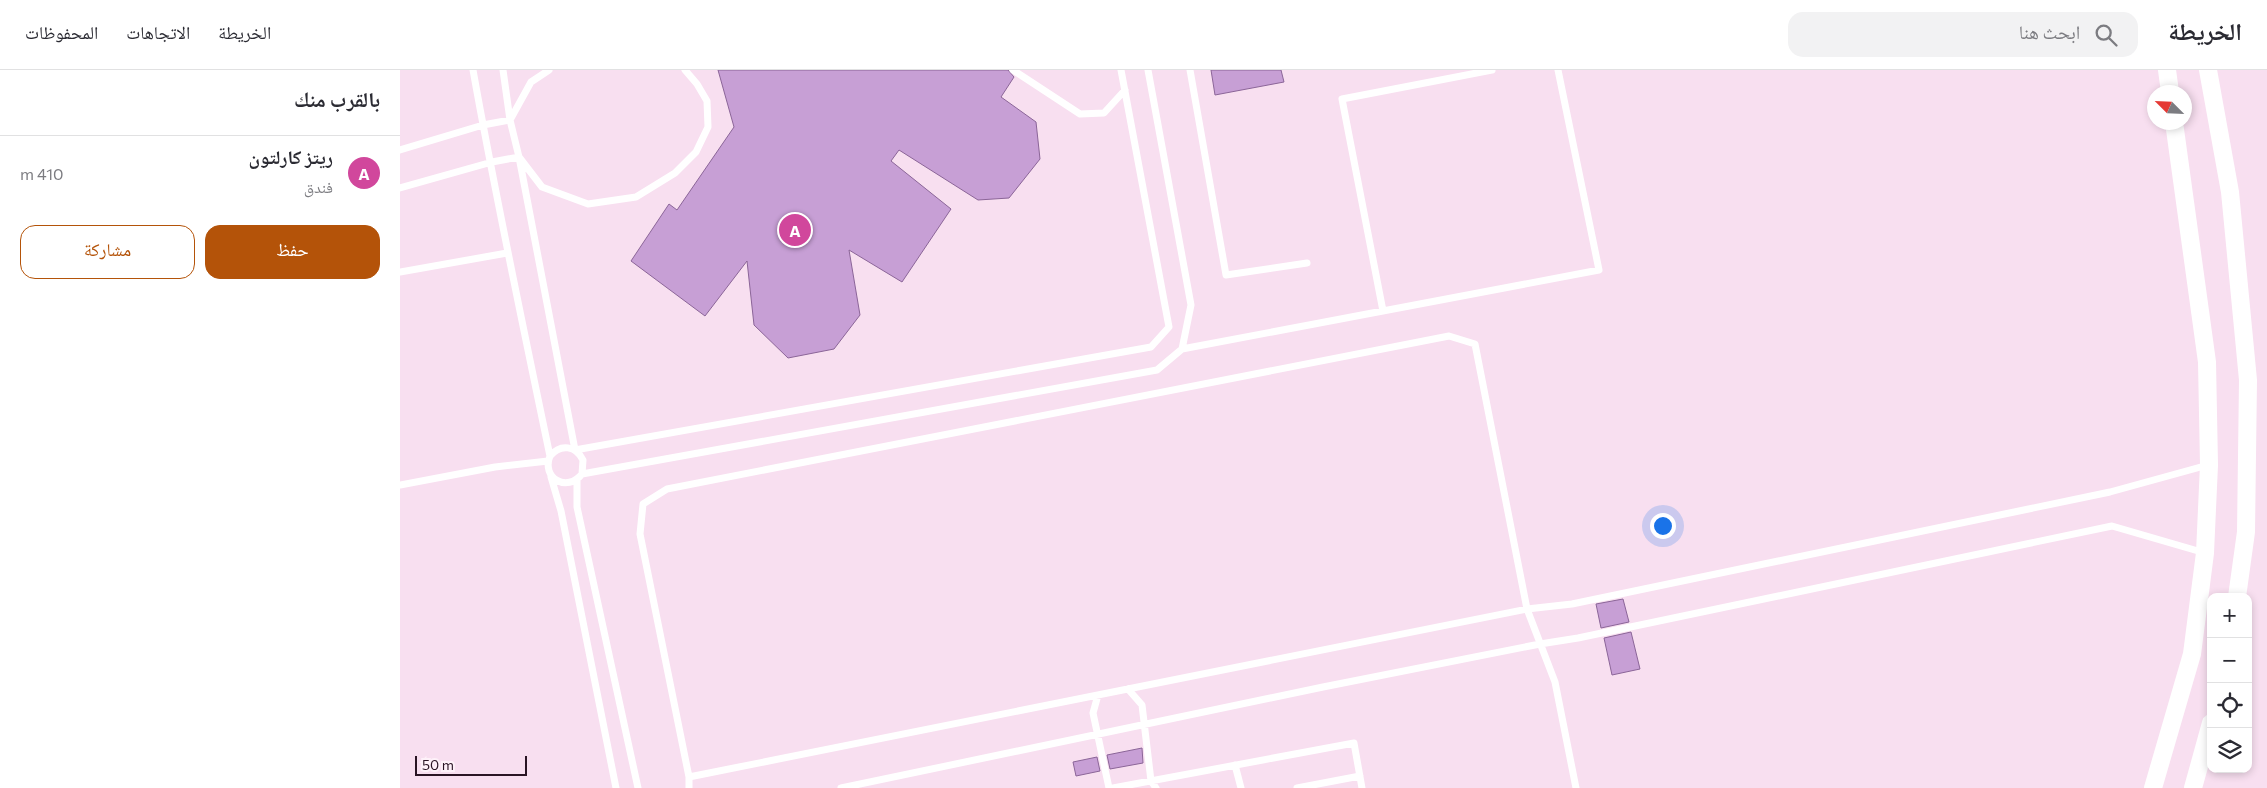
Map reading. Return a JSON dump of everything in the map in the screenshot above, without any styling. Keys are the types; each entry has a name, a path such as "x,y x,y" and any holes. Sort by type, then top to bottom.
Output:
{"street":[{"path":"2167,70 2169,85"},
{"path":"2208,70 2230,192 2248,380 2246,532 2238,593"},
{"path":"2154,788 2192,654 2205,552 2208,465 2207,362 2175,130"},
{"path":"2193,788 2210,728"}],"lane":[{"path":"473,70 492,162 507,253 549,458 548,469 561,511 616,788"},
{"path":"503,70 510,120 519,157 575,450"},
{"path":"510,120 531,82 549,70"},
{"path":"519,157 542,187 588,204 636,197 675,172 696,152 708,128 707,102 697,84 685,70"},
{"path":"1013,70 1080,114 1104,114 1125,90"},
{"path":"575,450 1151,348 1169,327 1121,70"},
{"path":"1148,70 1190,305 1182,349"},
{"path":"1190,70 1226,275 1307,263"},
{"path":"1382,311 1342,98 1492,70"},
{"path":"551,476 562,484 570,483 579,477 1157,370 1182,349 1600,270 1558,70"},
{"path":"400,150 483,125 510,120"},
{"path":"400,188 492,162 519,157"},
{"path":"400,272 507,253"},
{"path":"689,788 689,777 640,534 643,504 667,489 1449,336 1475,344 1527,609 1555,682 1576,788"},
{"path":"400,485 549,458 561,448 569,447 575,450 583,460 579,477 577,508 638,788"},
{"path":"689,777 1527,609 1572,604 2100,494 2208,465"},
{"path":"841,788 1540,644 1597,634 2112,526 2205,552"},
{"path":"1128,689 1142,705 1151,781 1156,788"},
{"path":"1098,695 1093,713 1111,788 1354,743 1362,788"},
{"path":"1235,765 1241,788"},
{"path":"1297,788 1360,776"}],"building":[{"path":"718,70 1008,70 1014,77 1001,97 1036,122 1040,159 1009,198 978,200 899,150 891,161 951,209 902,282 849,250 860,315 834,349 788,358 754,325 747,261 705,316 631,261 669,204 677,210 734,127"},
{"path":"1211,70 1281,70 1284,82 1215,95"},
{"path":"1623,599 1629,622 1601,628 1596,604"},
{"path":"1631,632 1640,669 1612,675 1604,638"},
{"path":"1142,748 1143,763 1110,769 1107,755"},
{"path":"1097,757 1100,771 1076,776 1073,762"}],"place":[{"name":"ريتز كارلتون","path":"795,230"}]}
